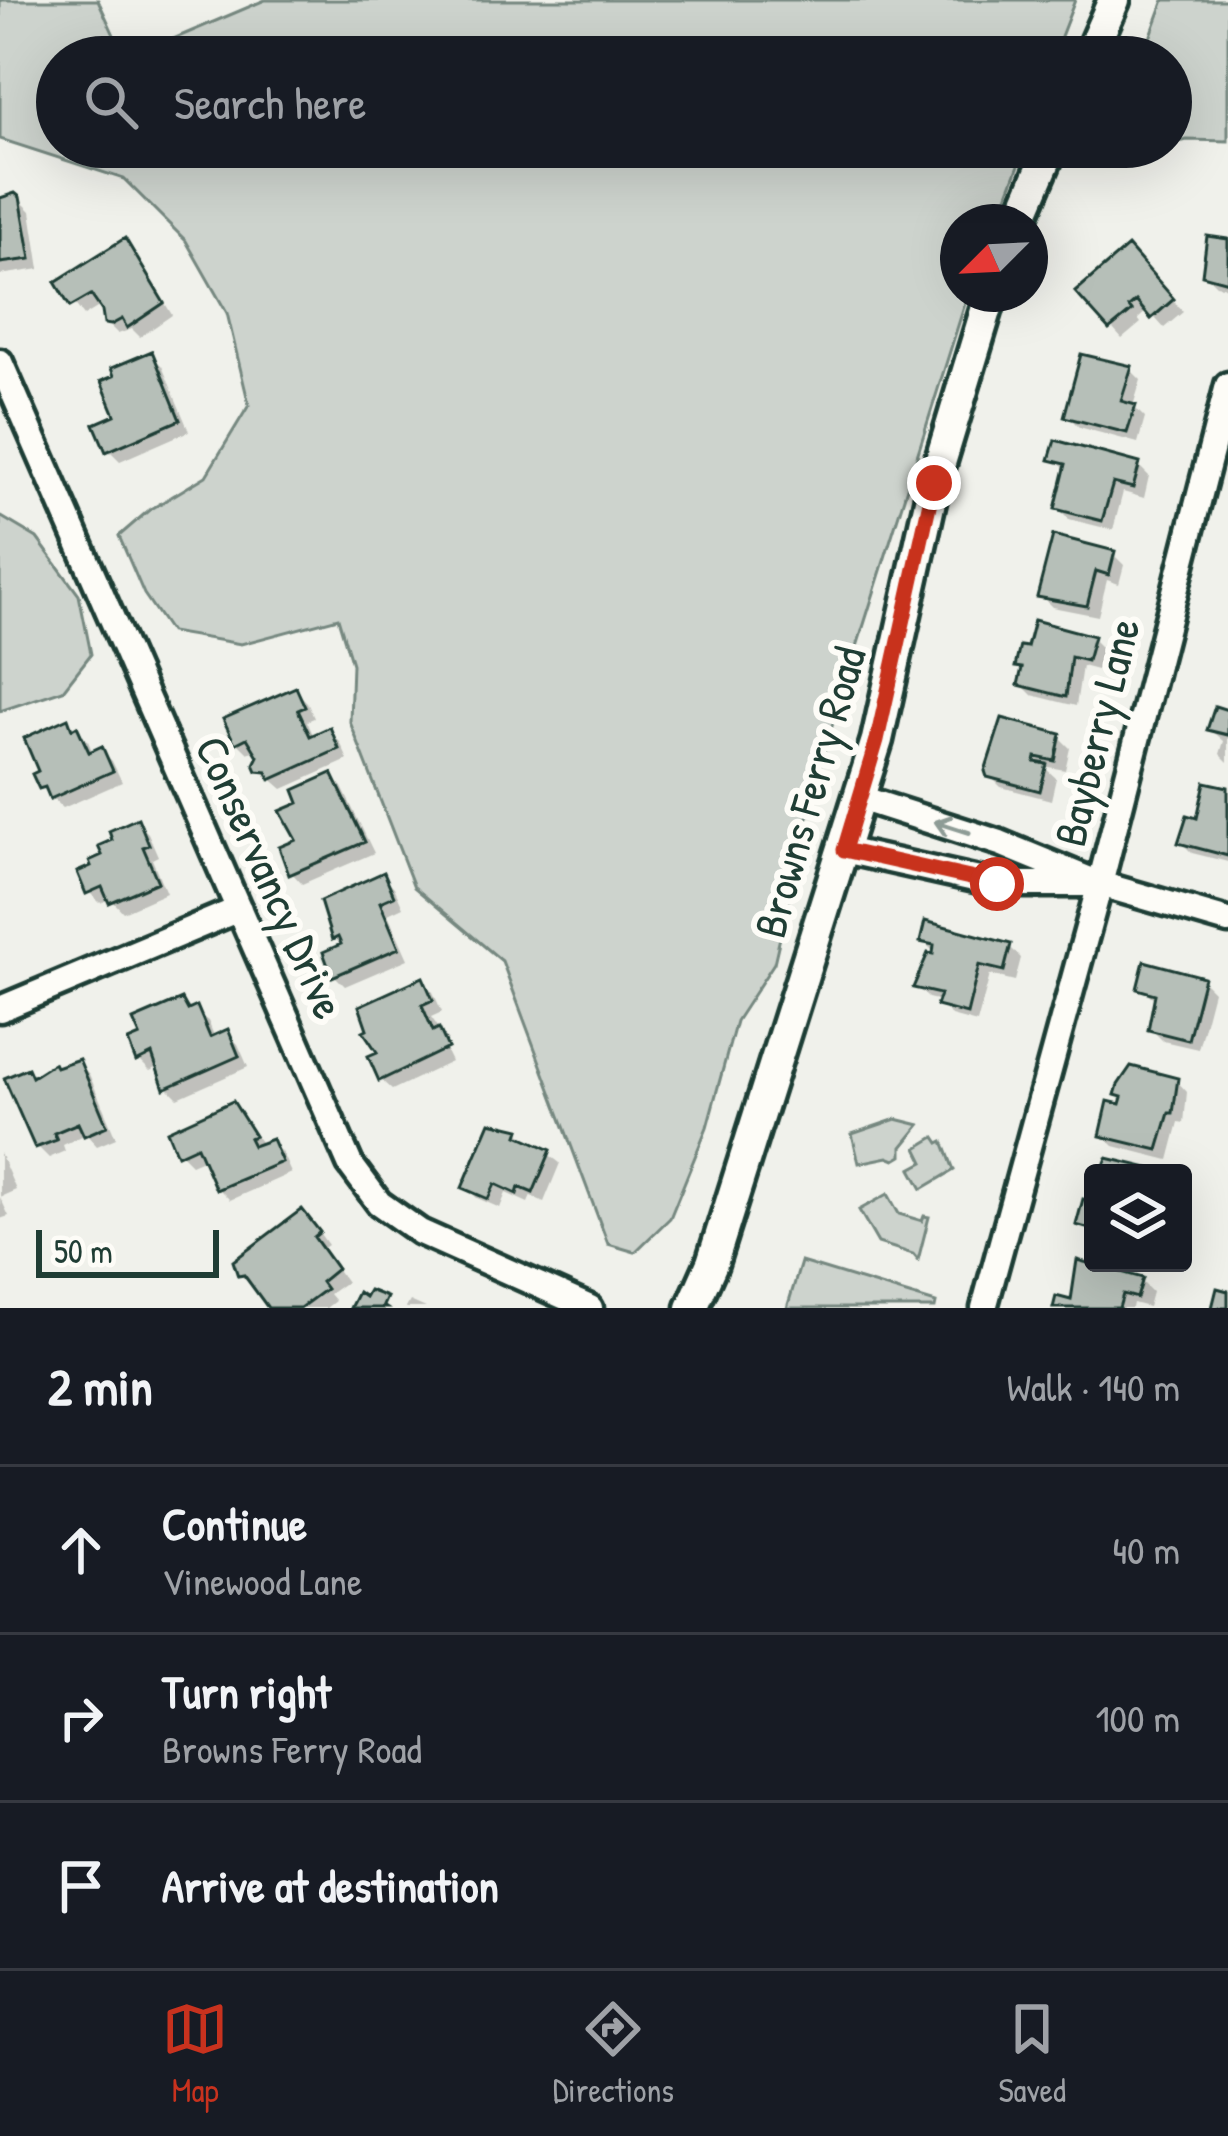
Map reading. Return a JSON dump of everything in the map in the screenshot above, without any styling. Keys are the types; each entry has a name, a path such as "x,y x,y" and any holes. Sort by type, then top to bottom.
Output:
{"street":[{"path":"1098,36 1114,0"},
{"path":"1027,204 1042,168"},
{"name":"Browns Ferry Road","path":"692,1308 712,1263 860,798 934,483 986,312"},
{"name":"Conservancy Drive","path":"0,362 350,1164 379,1203 420,1232 590,1308"},
{"name":"Bayberry Lane","path":"984,1308 1100,884 1228,385"},
{"path":"860,798 1000,843 1100,884 1228,921"},
{"path":"844,850 997,884 1100,884"},
{"path":"0,1009 239,909"}],"shaded area":[{"path":"0,0 98,0 114,36 36,36 36,151 0,139"},
{"path":"265,0 1075,0 1061,36 180,36"},
{"path":"1164,0 1228,0 1228,141 1192,140 1192,36 1151,36"},
{"path":"90,168 1018,168 1004,204 940,204 940,312 962,312 821,761 774,963 736,1021 707,1127 670,1218 635,1252 608,1244 502,961 414,887 350,722 352,664 338,618 241,644 170,632 144,594 119,536 148,511 206,476 249,405 227,313 186,241 124,179"},
{"path":"0,516 37,538 79,595 91,654 63,690 0,711"},
{"path":"896,1119 920,1125 902,1147 902,1156 859,1163 852,1134"},
{"path":"935,1137 943,1141 954,1170 922,1189 911,1169 924,1162 917,1148"},
{"path":"888,1194 899,1214 922,1221 929,1217 918,1260 878,1243 859,1210"},
{"path":"801,1262 936,1303 935,1308 787,1308"}],"building":[{"path":"15,193 20,197 31,259 0,263 0,198"},
{"path":"1207,236 1228,239 1228,282 1202,275"},
{"path":"125,238 164,303 127,328 122,319 104,324 91,295 70,307 55,282"},
{"path":"1128,246 1174,299 1151,319 1136,301 1129,307 1132,311 1109,330 1075,292"},
{"path":"152,351 180,420 106,452 94,424 115,415 101,381 114,376 111,368"},
{"path":"1081,354 1132,366 1121,401 1136,405 1127,433 1064,417"},
{"path":"1055,440 1140,463 1133,488 1113,483 1102,521 1055,509 1066,464 1049,460"},
{"path":"1053,535 1115,551 1109,575 1096,571 1087,606 1037,597"},
{"path":"1034,620 1094,636 1087,661 1071,657 1066,697 1018,685 1022,668 1015,667 1020,646 1027,647"},
{"path":"296,687 305,707 298,710 310,736 330,727 339,749 270,780 267,772 257,771 258,756 247,738 235,744 223,719"},
{"path":"1215,706 1228,710 1228,735 1207,730"},
{"path":"68,718 89,752 102,746 113,771 50,799 32,774 38,771 24,738"},
{"path":"1002,718 1061,734 1055,761 1036,757 1035,762 1047,764 1040,791 987,777"},
{"path":"332,773 365,842 289,875 279,847 296,840 280,811 299,803 294,790"},
{"path":"1205,782 1228,787 1228,856 1178,843 1187,815 1197,818"},
{"path":"138,818 149,845 143,847 158,882 109,903 102,887 86,894 77,872 102,855 98,846 112,840 109,831"},
{"path":"384,872 394,896 380,902 399,948 332,977 323,952 341,944 338,937 332,940 320,901"},
{"path":"925,921 1011,944 1004,971 979,965 967,1014 936,1006 940,994 913,988 928,953 933,954 934,945 920,942"},
{"path":"1144,961 1204,977 1188,1040 1148,1030 1155,994 1137,989"},
{"path":"423,977 433,1000 422,1005 433,1031 439,1028 448,1048 379,1081 368,1056 377,1052 363,1031 367,1029 359,1006"},
{"path":"182,999 188,1010 197,1006 210,1037 228,1029 239,1056 164,1089 152,1054 136,1062 128,1041 140,1036 133,1020"},
{"path":"79,1059 107,1126 84,1136 78,1123 54,1133 57,1140 35,1148 4,1078 28,1068 32,1077 54,1063 56,1067"},
{"path":"1131,1066 1178,1078 1173,1113 1169,1113 1158,1150 1100,1136 1108,1101 1120,1104 1122,1097 1115,1095"},
{"path":"233,1101 255,1136 249,1138 253,1146 272,1139 282,1162 216,1190 197,1146 177,1155 167,1131"},
{"path":"490,1122 520,1129 518,1135 551,1150 533,1193 519,1187 517,1194 495,1184 488,1199 462,1188"},
{"path":"1083,1199 1084,1199 1084,1227 1076,1225"},
{"path":"302,1209 320,1232 314,1237 337,1269 321,1282 326,1289 300,1308 268,1308 244,1275 238,1276 233,1261"},
{"path":"1077,1260 1084,1262 1084,1272 1121,1272 1143,1278 1137,1298 1123,1294 1119,1308 1053,1308 1056,1296 1071,1300"},
{"path":"1217,1288 1228,1291 1228,1308 1212,1308"},
{"path":"369,1290 387,1297 386,1308 350,1308 358,1292 365,1297"}],"route":[{"path":"934,483 877,740 844,850 997,884"}]}
